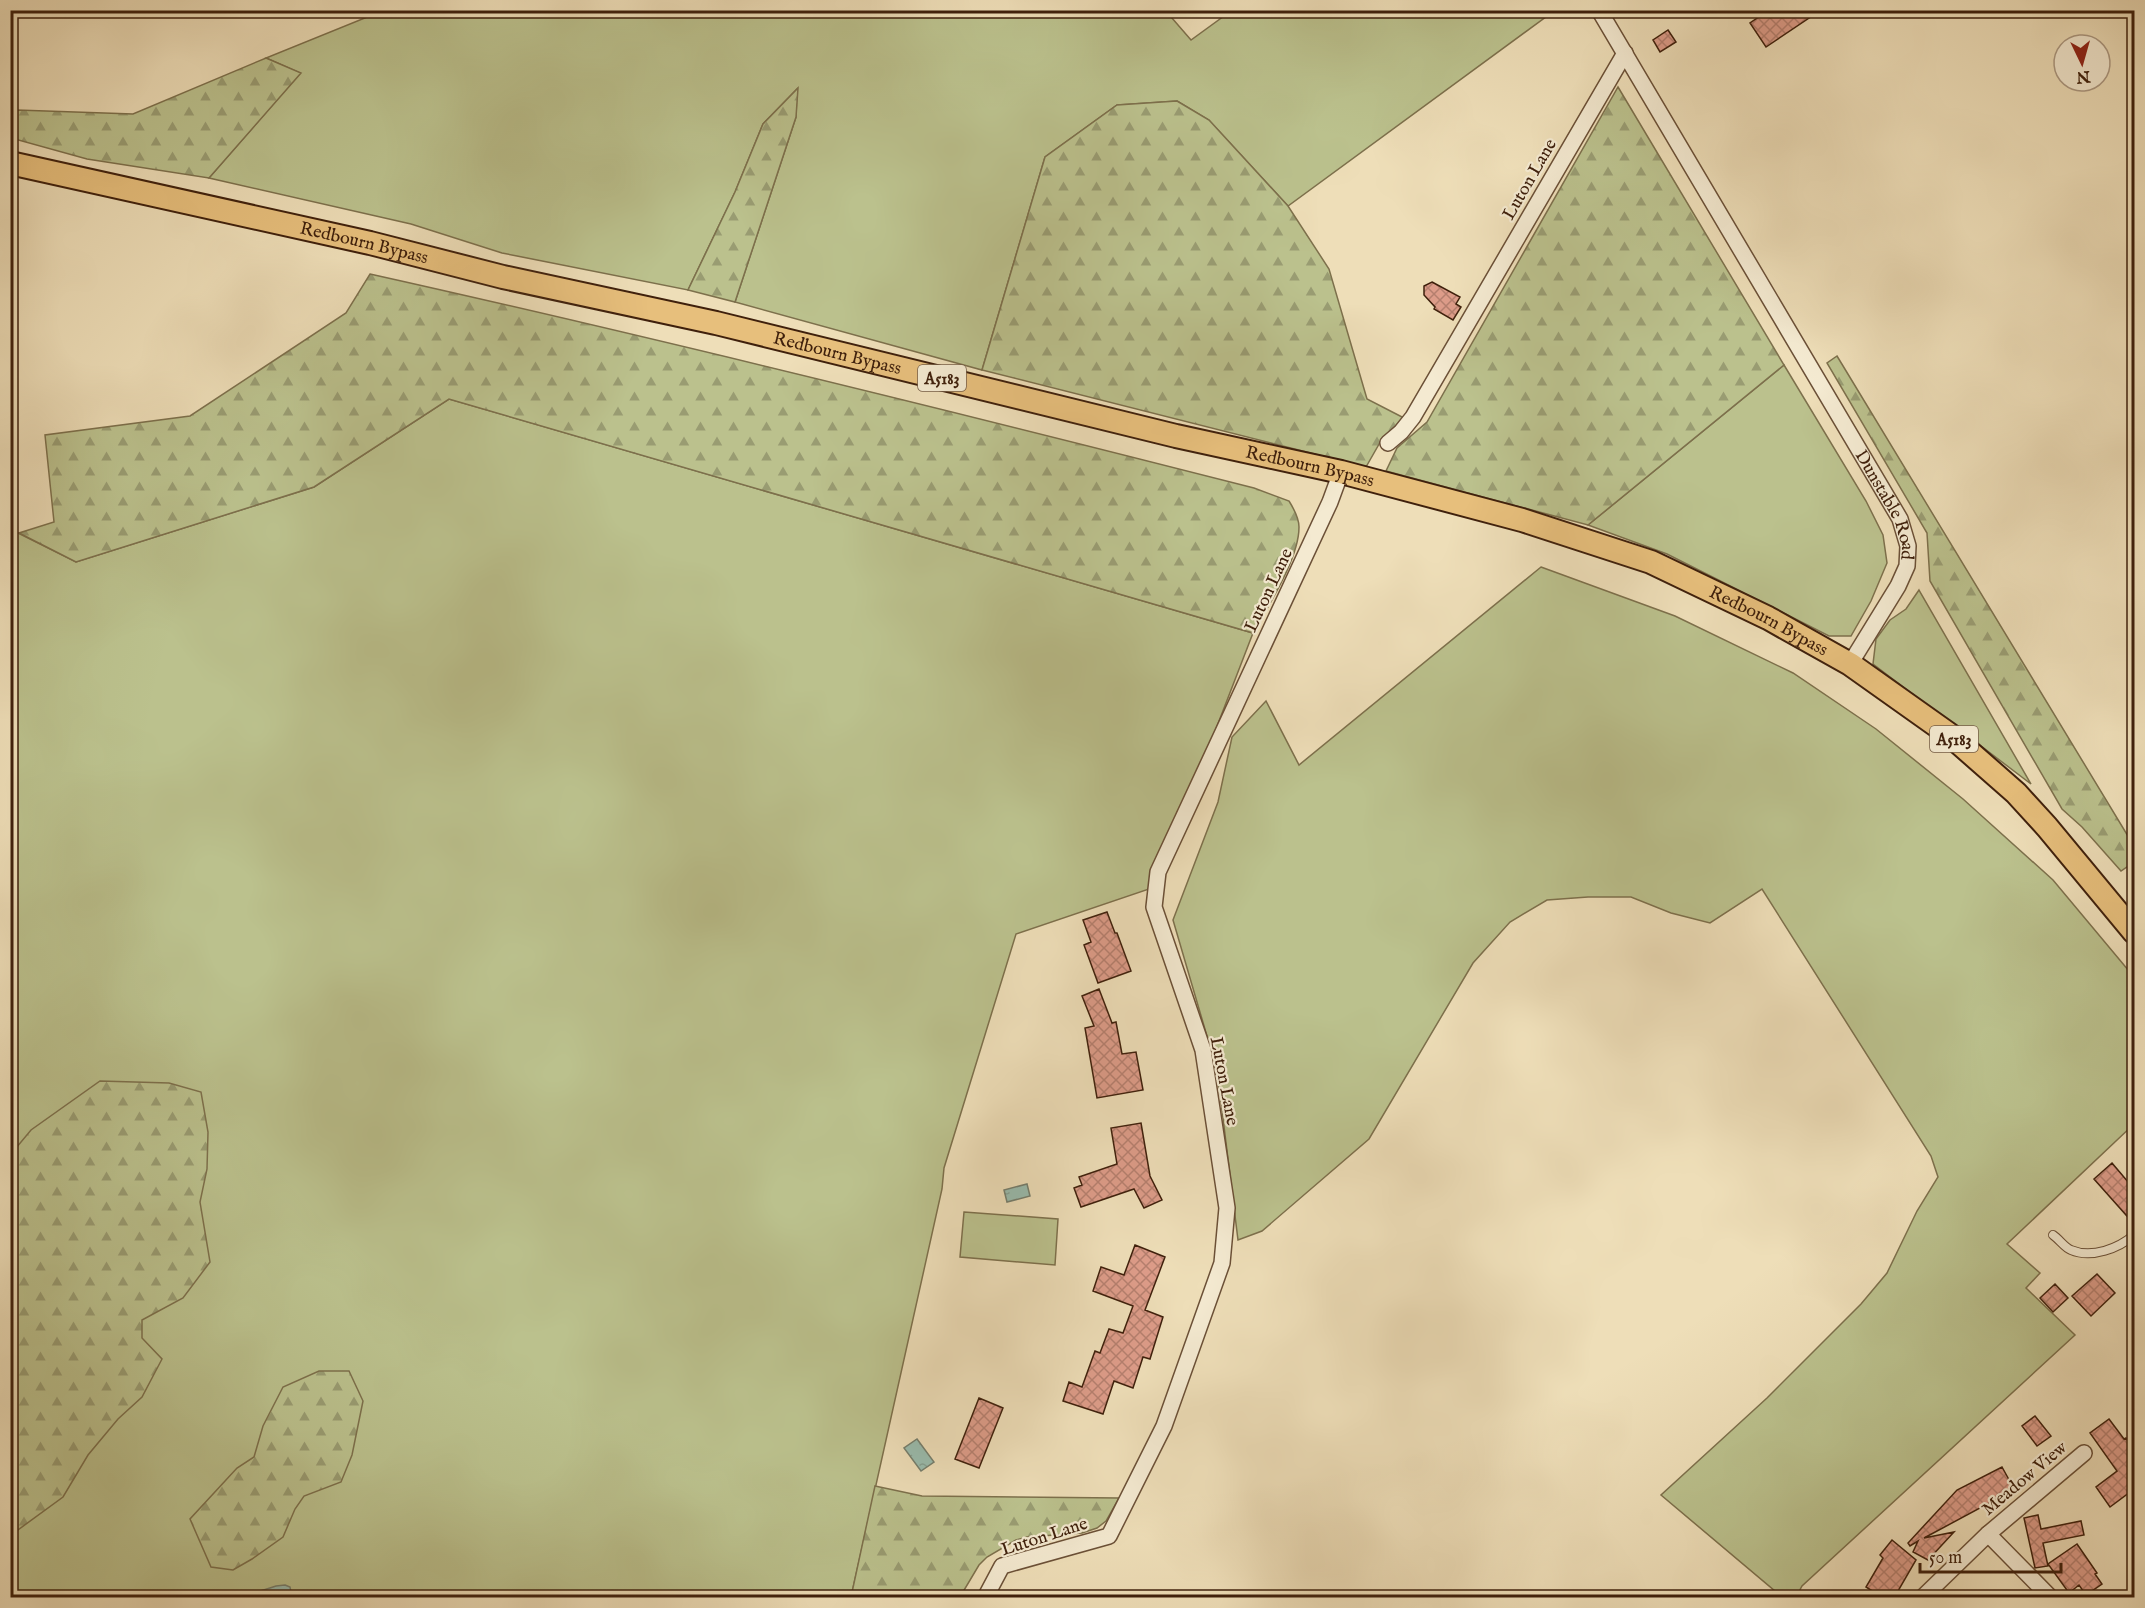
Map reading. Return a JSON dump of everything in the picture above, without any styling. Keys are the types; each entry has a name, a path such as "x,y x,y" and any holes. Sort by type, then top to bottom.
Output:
{"main road":[{"name":"Redbourn Bypass","path":"10,163 370,243 503,277 716,323 1176,436 1341,472 1522,520 1650,562 1768,618 1850,664"},
{"name":"A5183","path":"1850,664 1950,735 2016,793 2134,932"}],"street":[{"name":"Dunstable Road","path":"1599,10 1900,519 1908,546 1907,566 1898,586 1850,664"},
{"name":"Luton Lane","path":"1388,443 1413,417 1625,53"},
{"name":"Luton Lane","path":"985,1598 1002,1566 1109,1536 1164,1426 1222,1263 1227,1208 1203,1050 1154,907 1158,872 1330,502 1341,472"},
{"name":"Meadow View","path":"1922,1598 1988,1534 2084,1453"},
{"name":"Meadow View","path":"1988,1534 2051,1598"}],"lane":[{"path":"2053,1235 2071,1250 2088,1253 2107,1250 2127,1241 2134,1235"}],"green space":[{"path":"1165,10 1191,40 1231,11 1554,11 1288,206 1209,120 1177,101 1117,105 1045,157 982,370 735,302 796,117 797,89 763,124 735,192 688,290 502,253 411,224 209,178 300,73 266,58 382,11"},
{"path":"266,58 301,73 209,178 87,159 11,138 11,117 17,110 133,114"},
{"path":"1618,87 1784,365 1588,525 1386,471 1397,448 1427,422"},
{"path":"798,88 796,117 735,302 688,290 735,192 763,124"},
{"path":"1177,101 1209,120 1288,206 1329,269 1367,399 1404,418 1382,439 1366,467 982,370 1045,157 1117,105"},
{"path":"370,274 813,378 1254,488 1289,501 1297,517 1298,540 1282,582 1253,633 449,399 314,487 76,562 19,533 54,522 45,435 190,416 346,313"},
{"path":"1837,356 2134,846 2134,862 2121,871 2082,827 2062,809 1930,581 1927,533 1827,363"},
{"path":"1784,365 1866,501 1883,535 1887,563 1871,601 1851,636 1829,636 1667,554 1588,525"},
{"path":"449,399 1253,633 1155,887 1016,934 944,1168 942,1189 851,1597 11,1597 10,529 76,562 314,487"},
{"path":"1541,567 1675,616 1793,673 1876,729 1963,799 2053,880 2134,977 2134,1124 2007,1244 2040,1273 2026,1288 2075,1335 1802,1586 1796,1597 1782,1597 1661,1495 1767,1398 1861,1304 1887,1273 1917,1211 1938,1177 1931,1156 1762,889 1710,923 1671,913 1631,897 1547,900 1510,922 1473,963 1369,1139 1262,1231 1238,1240 1220,1094 1209,1043 1173,920 1218,802 1232,737 1266,701 1299,765"},
{"path":"1919,590 2031,784 1873,664 1876,639 1890,620 1906,609"},
{"path":"100,1081 169,1083 201,1092 208,1132 207,1169 200,1202 210,1262 183,1298 142,1320 142,1338 162,1359 142,1397 118,1419 88,1455 63,1497 11,1535 10,1321 15,1288 10,1285 11,1154 31,1130"},
{"path":"964,1212 1058,1219 1055,1265 960,1257"},
{"path":"319,1371 349,1371 363,1401 352,1455 341,1482 304,1496 295,1509 283,1537 252,1559 233,1570 211,1567 190,1519 237,1468 254,1457 263,1426 283,1387"},
{"path":"875,1486 922,1496 1119,1498 1106,1521 1097,1528 1082,1533 1027,1537 1016,1540 987,1557 979,1565 960,1597 851,1597"}],"water":[{"path":"1027,1184 1030,1196 1007,1202 1004,1190"},
{"path":"917,1439 934,1462 921,1471 904,1448"},
{"path":"276,1586 290,1587 292,1597 242,1597"}],"building":[{"path":"1769,10 1821,10 1766,47 1750,23"},
{"path":"1668,30 1676,42 1660,52 1653,40"},
{"path":"1432,282 1460,297 1456,304 1461,307 1453,320 1434,309 1435,307 1424,295 1424,286"},
{"path":"1107,912 1131,971 1098,983 1084,945 1091,942 1083,920"},
{"path":"1099,989 1112,1023 1116,1022 1122,1054 1136,1052 1143,1090 1097,1098 1085,1028 1094,1026 1082,996"},
{"path":"1141,1123 1150,1176 1162,1200 1144,1208 1134,1189 1081,1207 1074,1188 1082,1185 1079,1177 1117,1164 1111,1128"},
{"path":"2112,1163 2134,1189 2134,1224 2094,1179"},
{"path":"1135,1245 1165,1257 1145,1310 1163,1317 1150,1359 1143,1357 1133,1388 1114,1381 1103,1414 1063,1401 1069,1382 1082,1387 1095,1351 1100,1353 1109,1329 1123,1333 1133,1306 1093,1291 1101,1267 1124,1275"},
{"path":"2097,1274 2115,1293 2091,1316 2072,1296"},
{"path":"2055,1284 2068,1298 2053,1312 2040,1298"},
{"path":"979,1398 1003,1408 979,1468 955,1459"},
{"path":"2035,1416 2051,1436 2037,1446 2022,1426"},
{"path":"2109,1419 2134,1450 2134,1489 2110,1507 2096,1487 2117,1471 2090,1433"},
{"path":"2002,1467 2013,1487 2007,1491 2008,1493 1924,1538 1954,1532 1928,1560 1913,1552 1918,1541 1910,1546 1908,1543 1957,1490"},
{"path":"2038,1515 2041,1529 2081,1521 2084,1535 2043,1543 2048,1566 2035,1568 2024,1518"},
{"path":"1892,1540 1916,1560 1894,1598 1883,1598 1866,1587 1883,1558 1880,1555"},
{"path":"2077,1544 2102,1584 2086,1595 2079,1585 2069,1593 2048,1564"}]}
